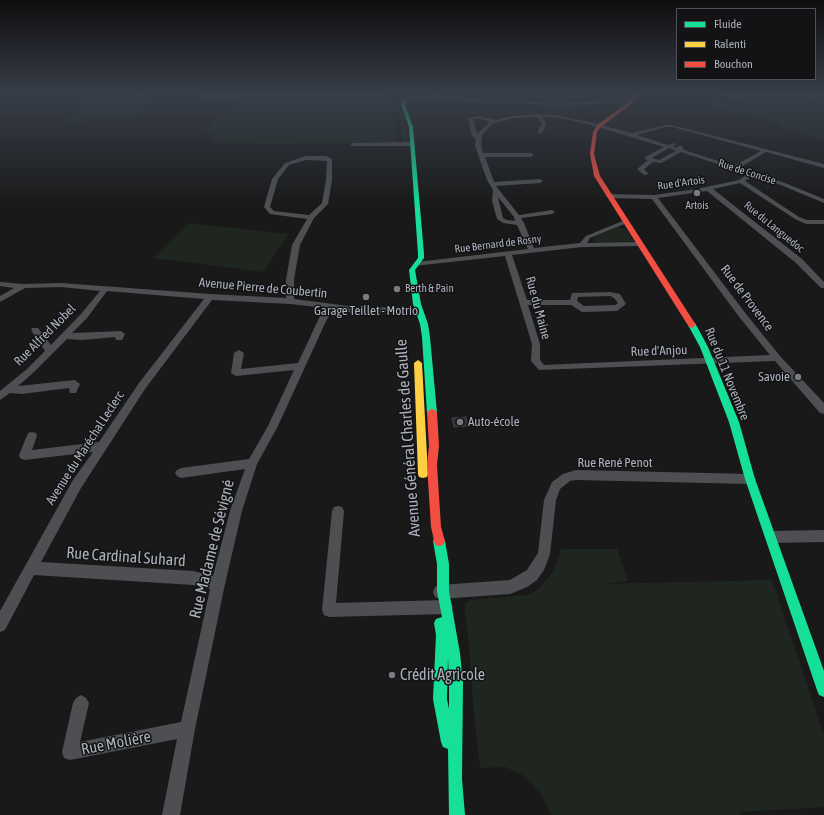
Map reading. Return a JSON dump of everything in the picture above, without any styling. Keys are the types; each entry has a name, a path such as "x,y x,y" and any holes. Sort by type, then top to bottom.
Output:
{"main road":[{"name":"Avenue Général Charles de Gaulle","path":"411,133 410,144 421,254 421,258 417,264 424,304 415,319 417,339"},
{"name":"Rue du 11 Novembre","path":"595,133 592,154 597,176 639,244 692,324 710,362 734,422 750,479 824,690"},
{"name":"Avenue Général Charles de Gaulle","path":"419,311 424,324 426,337 434,446 432,465 436,527 443,564 440,592"},
{"name":"Avenue Général Charles de Gaulle","path":"418,354 424,482"},
{"path":"433,578 440,592 442,608 440,699 455,779"},
{"path":"442,608 454,653 456,683 455,779 457,815"}],"street":[{"path":"475,133 479,138"},
{"path":"482,133 479,138 478,146 494,187 519,220 532,251"},
{"name":"Rue de Concise","path":"629,133 671,145 681,150 753,174 824,201"},
{"path":"633,134 637,133"},
{"path":"698,133 824,166"},
{"path":"660,137 671,145 647,158 659,162 681,150"},
{"path":"353,145 410,144"},
{"path":"735,168 765,151"},
{"path":"481,155 531,155"},
{"path":"290,301 290,280 296,245 311,216 325,204 329,180 330,160 326,158 306,158 287,164 275,179 269,197 267,207 272,213 311,216"},
{"path":"646,174 640,169 652,160"},
{"name":"Rue d'Artois","path":"609,196 654,197 709,189 741,181 753,174"},
{"path":"494,187 540,181"},
{"path":"741,181 797,218 806,222 824,222"},
{"path":"494,187 495,201 500,219 505,222 552,212"},
{"name":"Rue du Languedoc","path":"709,189 799,261 824,286"},
{"name":"Rue de Provence","path":"654,197 743,316 777,358 824,409"},
{"path":"582,245 588,237 625,222"},
{"name":"Rue Bernard de Rosny","path":"417,264 582,245 639,244"},
{"name":"Rue du Maine","path":"508,253 536,344 536,361 542,368"},
{"name":"Avenue Pierre de Coubertin","path":"0,284 23,286 49,285 210,297 290,301 374,311 419,311"},
{"path":"0,299 23,286"},
{"name":"Rue Alfred Nobel","path":"0,396 30,371 65,336 84,316 105,289"},
{"path":"524,303 573,302 582,309 617,308 622,304 617,296 610,294 575,295 573,302"},
{"name":"Avenue du Maréchal Leclerc","path":"0,625 77,484 142,386 210,297"},
{"name":"Rue Madame de Sévigné","path":"171,815 187,729 218,584 236,512 252,463 272,428 323,318 331,307"},
{"path":"35,330 50,351"},
{"path":"65,336 83,337 121,334 120,338"},
{"path":"239,354 236,373 301,366"},
{"name":"Rue d'Anjou","path":"542,368 777,358"},
{"path":"9,389 22,390 75,384 73,390"},
{"path":"32,436 24,455 102,446"},
{"path":"181,473 252,463"},
{"name":"Rue René Penot","path":"440,592 510,587 522,582 532,575 544,554 550,500 556,486 566,477 576,475 750,479"},
{"path":"338,511 329,610 442,608"},
{"path":"771,537 824,536"},
{"name":"Rue Cardinal Suhard","path":"31,568 193,578 218,584"},
{"name":"Rue Molière","path":"81,703 70,752 187,729"}],"shaded area":[{"path":"209,133 396,133 396,143 212,143 212,137"},
{"path":"402,133 407,133 407,143 403,144"},
{"path":"799,133 824,133 824,141"},
{"path":"188,223 289,234 263,272 153,258"},
{"path":"618,227 626,229 634,241 603,243 593,240 593,238"},
{"path":"561,549 617,549 628,581 602,584 772,580 824,735 824,807 740,812 741,815 551,815 540,791 522,775 506,767 480,768 473,705 465,604 471,600 528,595 537,590 553,573"}],"building":[{"name":"Auto-école","path":"466,417 468,426 454,427 452,418"}],"traffic: fast":[{"path":"411,133 421,254 421,258 412,270 417,304 424,324 426,337 432,413"},
{"path":"692,325 704,347 734,422 750,479 824,690"},
{"path":"439,541 443,564 443,591 454,653 456,683 455,779 457,815"},
{"path":"440,623 442,635 440,699 448,742"}],"traffic: slow":[{"path":"418,363 423,474"}],"traffic: jam":[{"path":"595,133 592,154 597,176 692,325"},
{"path":"432,413 434,446 432,465 436,527 439,541"}],"place":[{"name":"Artois","path":"697,193"},
{"name":"Berth & Pain","path":"397,289"},
{"name":"Garage Teillet - Motrio","path":"366,297"},
{"name":"Savoie","path":"798,377"},
{"name":"Auto-école","path":"460,422"},
{"name":"Crédit Agricole","path":"392,675"}]}
